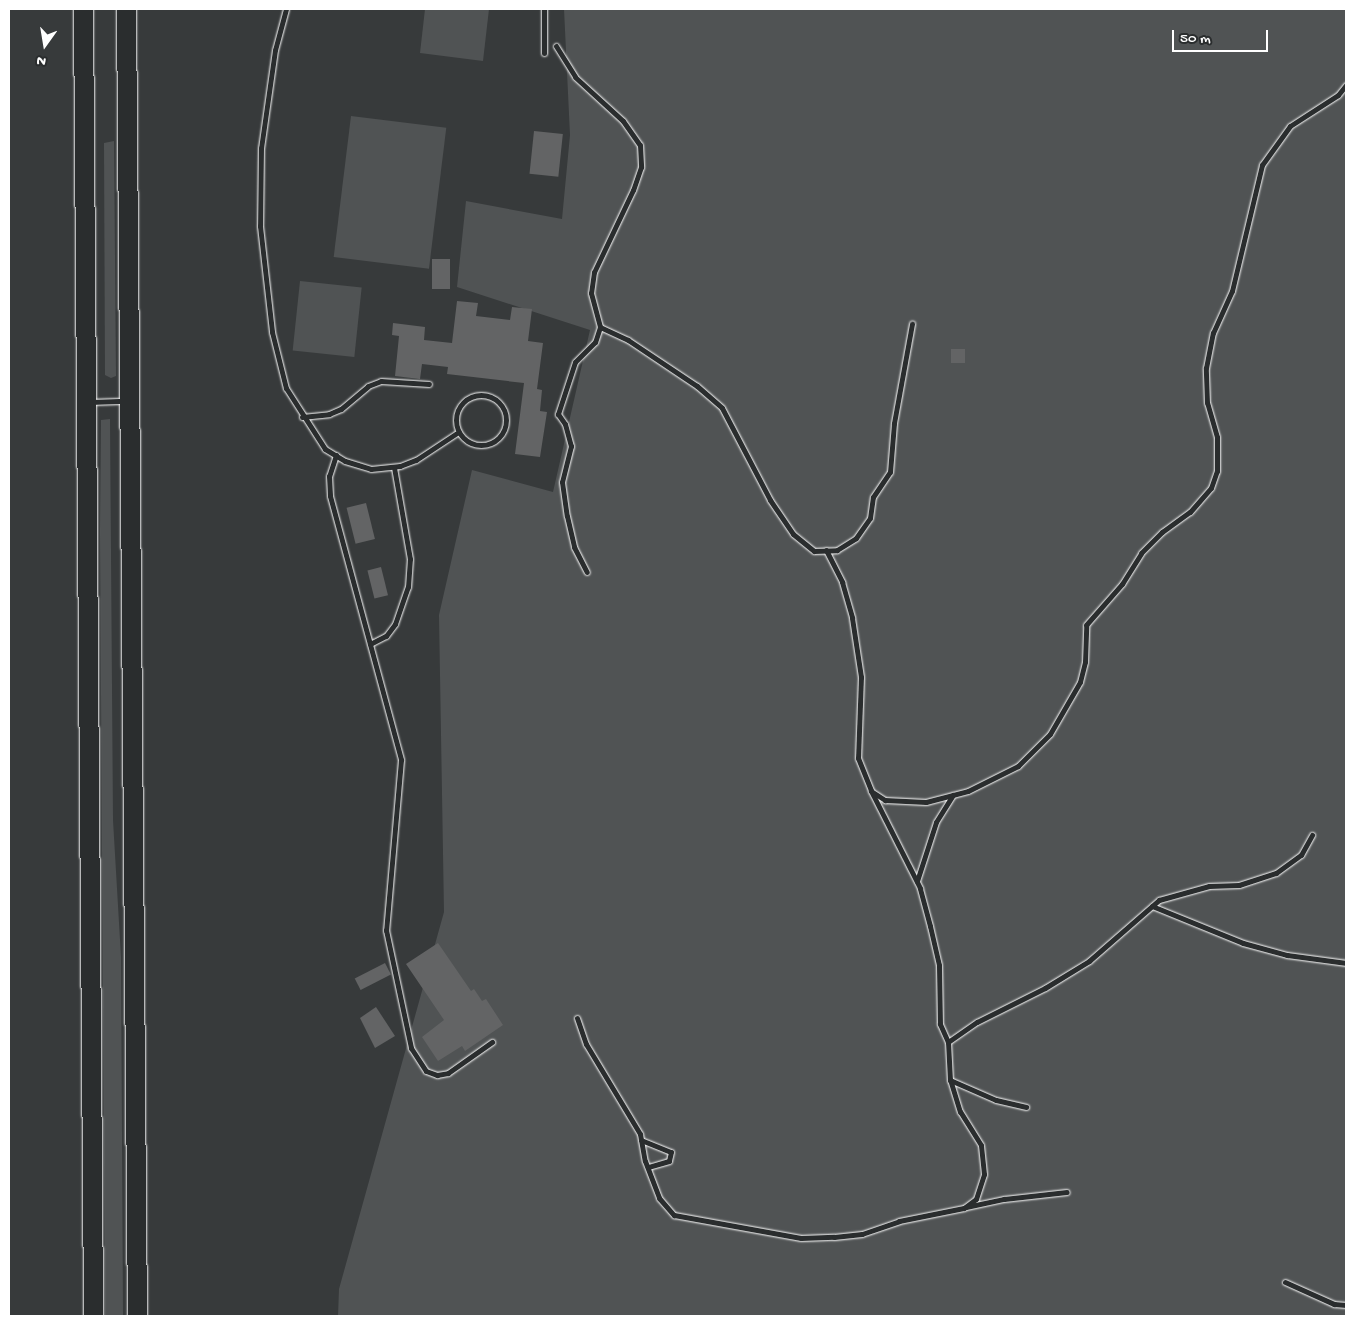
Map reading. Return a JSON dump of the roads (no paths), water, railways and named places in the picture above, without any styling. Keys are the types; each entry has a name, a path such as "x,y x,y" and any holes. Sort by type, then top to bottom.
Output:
{"highway":[{"path":"83,9 84,402 93,1316"},
{"path":"126,9 137,1316"}],"lane":[{"path":"286,9 271,74 262,148 260,226 279,368 302,417 319,443 336,456 371,469 394,467 416,460 457,433"},
{"path":"544,9 544,53"},
{"path":"556,46 575,77 623,121 640,145 641,167 633,190 594,272 591,293 600,328 595,342 574,362 558,414 564,424 570,446 562,482 567,516 574,547 587,572"},
{"path":"871,791 885,800 926,802 954,795 1018,766 1050,734 1080,682 1085,662 1086,625 1122,584 1141,553 1162,532 1190,512 1211,488 1218,471 1217,437 1207,403 1206,368 1213,333 1232,291 1262,165 1290,126 1338,95 1346,85"},
{"path":"600,328 628,340 697,386 722,408 770,500 793,534 814,551 837,550 856,538 870,518 873,497 890,472 894,423 912,324"},
{"path":"302,417 341,409 368,386 381,381 429,384"},
{"path":"469,397 486,398 499,403 507,413 507,425 502,436 492,442 466,440 457,433 455,414 460,404 469,397"},
{"path":"84,402 129,401"},
{"path":"336,456 329,476 330,496 401,760 386,930 411,1048 426,1071 437,1075 448,1073 492,1042"},
{"path":"370,644 386,636 395,624 408,587 410,559 394,467"},
{"path":"826,550 842,582 852,618 861,677 858,758 871,791 917,881 939,965 940,1024 948,1042 950,1080 960,1112 981,1145 984,1174 976,1199 964,1208"},
{"path":"917,881 936,822 954,795"},
{"path":"948,1042 977,1022 1030,996 1089,961 1152,906 1177,893 1209,886 1239,885 1276,873 1301,855 1312,835"},
{"path":"1152,906 1243,943 1287,955 1346,963"},
{"path":"577,1018 586,1044 641,1140 659,1198 674,1214 801,1238 862,1234 908,1219 1004,1199 1067,1192"},
{"path":"950,1080 996,1100 1026,1107"},
{"path":"641,1140 670,1152 668,1161 648,1167"},
{"path":"1285,1282 1334,1304 1346,1305"}]}
